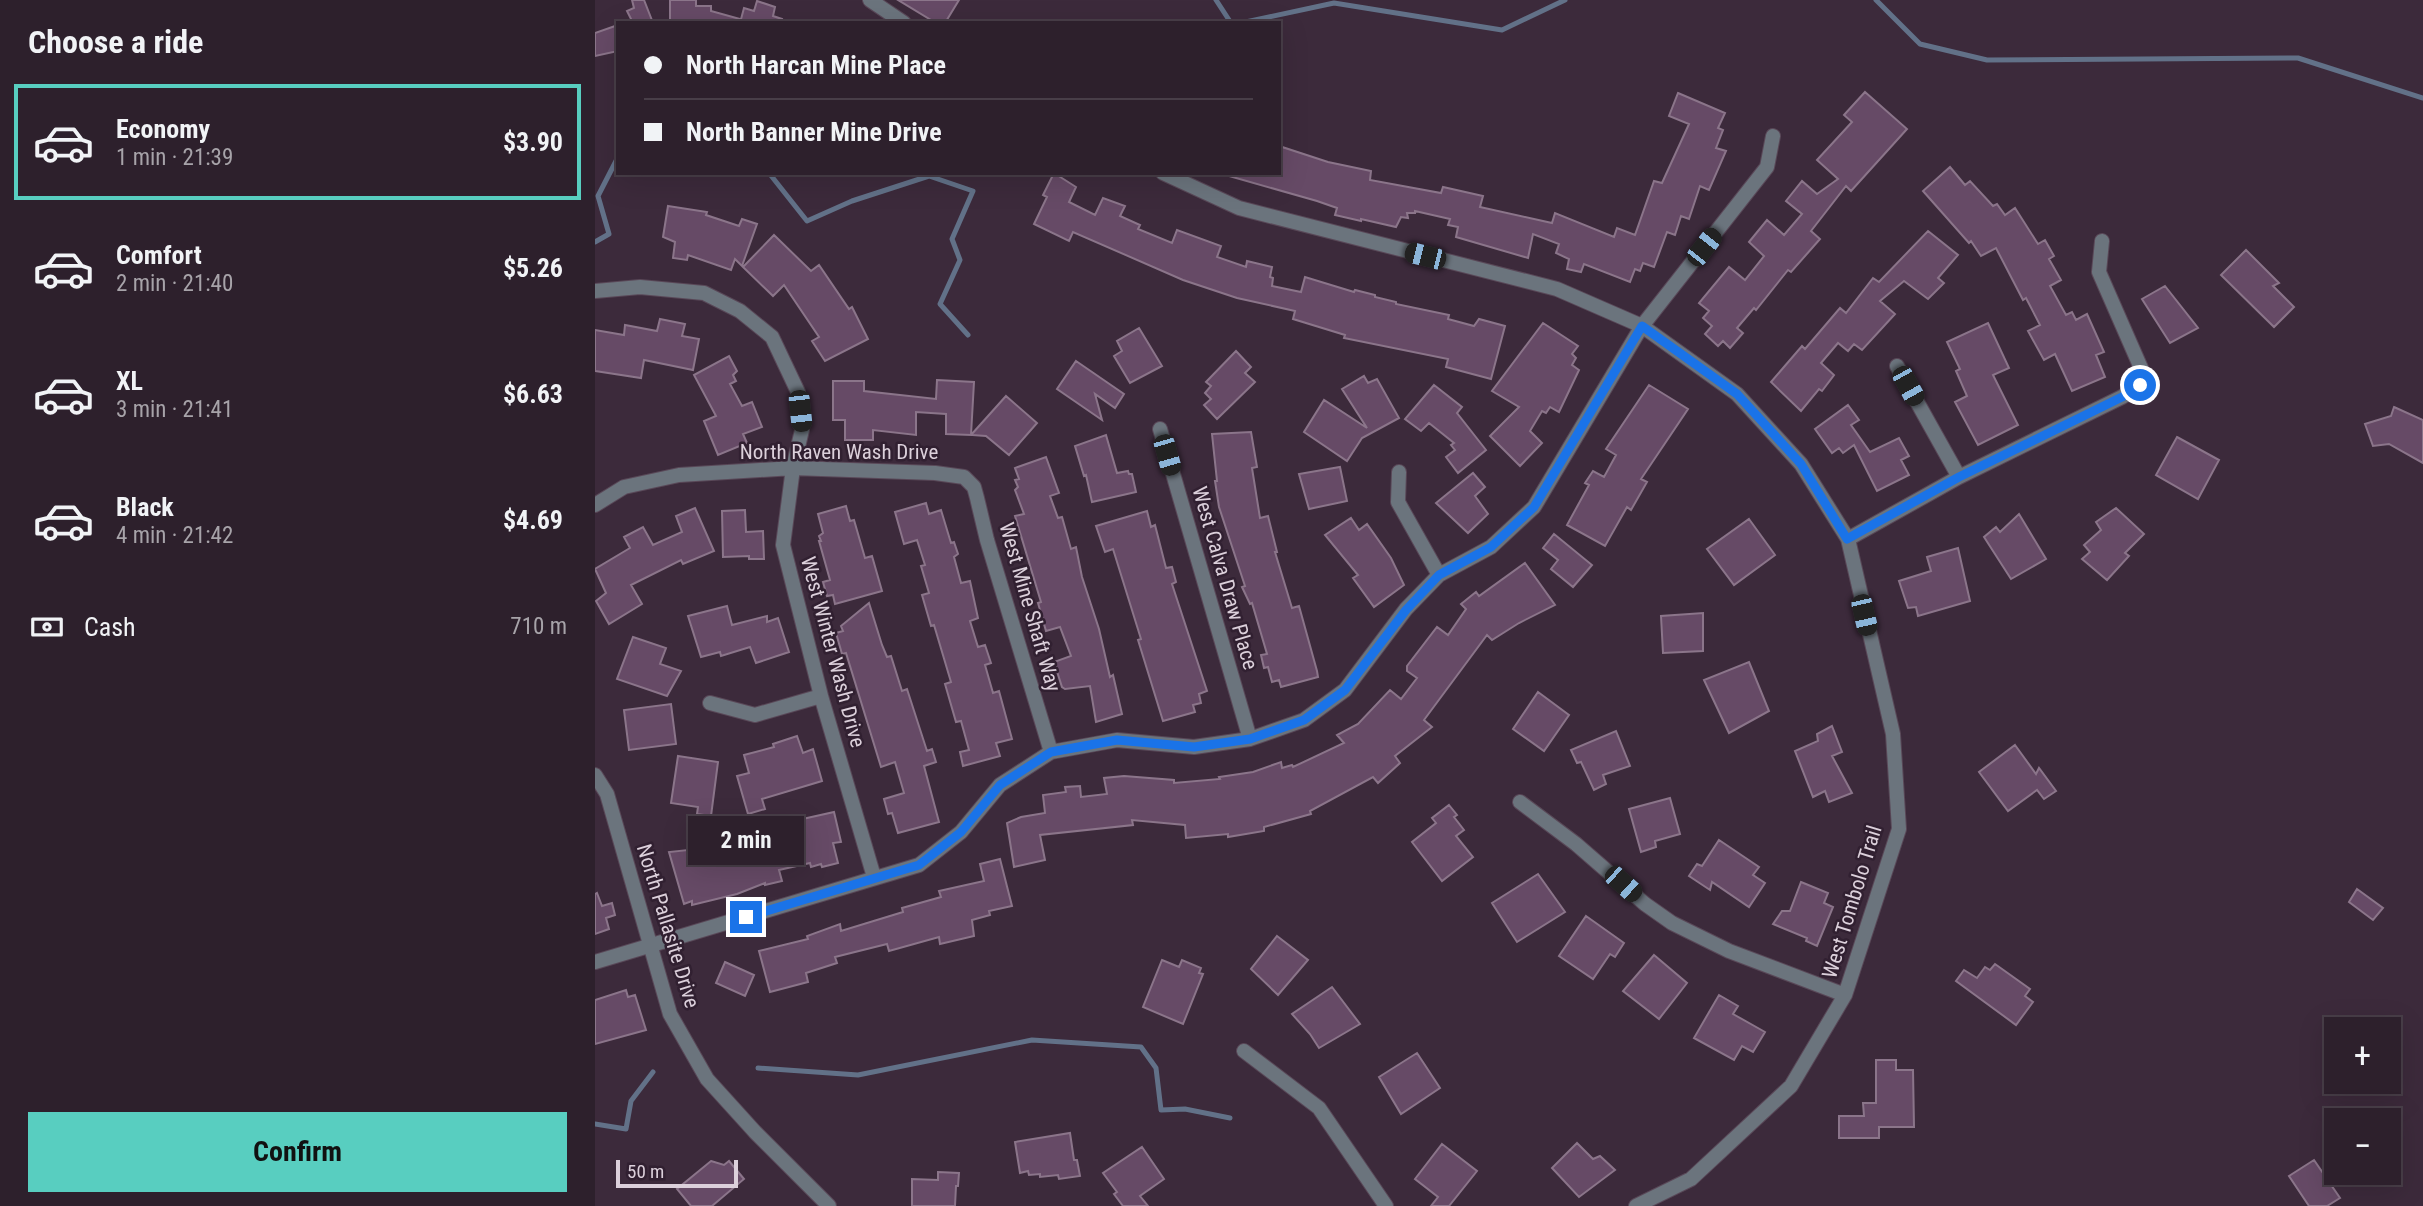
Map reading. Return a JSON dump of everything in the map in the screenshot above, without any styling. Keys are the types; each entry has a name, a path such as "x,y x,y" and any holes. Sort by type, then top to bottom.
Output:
{"street":[{"path":"870,0 901,21"},
{"path":"595,962 919,865 961,832 1000,785 1051,752 1117,740 1194,747 1250,739 1304,720 1345,690 1406,610 1439,575 1491,547 1534,507 1642,326 1767,167 1773,136"},
{"name":"West Tombolo Trail","path":"1167,175 1239,208 1557,289 1642,326 1737,394 1801,464 1847,539 1893,734 1899,829 1845,995 1791,1086 1691,1179 1636,1206"},
{"path":"1847,539 1959,477 2122,397 2140,385 2143,376 2141,368 2099,272 2102,241"},
{"name":"West Winter Wash Drive","path":"595,291 640,287 703,293 740,311 772,337 798,392 802,430 793,468 783,545 821,696 874,877"},
{"path":"1897,366 1959,477"},
{"name":"West Calva Draw Place","path":"1160,429 1250,739"},
{"name":"North Raven Wash Drive","path":"595,505 624,486 678,475 793,468 935,473 964,477"},
{"path":"1399,472 1398,502 1439,575"},
{"name":"West Mine Shaft Way","path":"964,477 974,487 986,540 1051,752"},
{"path":"710,703 755,715 821,696"},
{"name":"North Pallasite Drive","path":"595,775 607,794 670,1014 707,1079 755,1132 829,1206"},
{"path":"1520,802 1672,923 1729,951 1845,995"},
{"path":"1244,1051 1319,1108 1386,1206"}],"building":[{"path":"632,0 644,0 652,21 632,21 627,11 634,8"},
{"path":"670,0 696,0 696,6 711,6 711,11 740,19 740,21 670,21"},
{"path":"898,0 959,0 946,21 933,21"},
{"path":"757,1 775,7 773,16 782,21 741,21 744,8 754,11"},
{"path":"616,26 616,51 595,56 595,33"},
{"path":"1865,92 1907,129 1851,191 1846,186 1811,231 1820,239 1791,272 1788,270 1756,310 1754,308 1737,328 1743,333 1730,348 1723,341 1718,346 1705,334 1712,326 1703,318 1709,311 1699,303 1729,267 1745,280 1764,256 1749,242 1767,220 1784,235 1802,214 1786,201 1802,181 1817,194 1838,179 1817,160 1852,122 1844,115"},
{"path":"1678,93 1725,113 1718,128 1723,130 1716,148 1726,151 1709,190 1700,186 1689,219 1681,216 1675,235 1667,232 1654,267 1643,263 1640,271 1635,269 1630,282 1584,264 1581,272 1567,269 1569,259 1556,253 1559,244 1533,234 1528,258 1456,237 1458,227 1448,225 1450,219 1415,211 1407,213 1408,218 1401,217 1396,227 1361,221 1335,215 1337,208 1317,201 1229,176 1281,175 1281,147 1328,162 1371,171 1370,180 1441,193 1443,187 1483,196 1480,207 1552,223 1555,213 1614,237 1617,228 1635,235 1654,181 1662,183 1689,124 1669,116"},
{"path":"1950,167 1965,185 1970,181 1993,206 1997,204 2005,215 2015,208 2038,244 2045,240 2054,256 2049,259 2061,280 2050,286 2066,315 2072,312 2076,320 2087,314 2104,352 2096,355 2105,377 2072,391 2055,354 2044,360 2028,331 2040,325 2026,298 2023,300 1996,248 1981,256 1971,241 1969,243 1923,191"},
{"path":"1053,175 1057,175 1076,187 1069,202 1095,215 1103,198 1125,206 1120,216 1140,225 1138,229 1172,243 1177,230 1221,246 1217,257 1246,267 1247,261 1272,267 1272,286 1301,292 1305,277 1354,292 1355,290 1375,295 1396,304 1449,315 1448,319 1474,326 1479,319 1505,326 1491,379 1446,367 1448,359 1344,338 1345,335 1293,319 1295,311 1237,298 1183,280 1073,232 1069,241 1034,224 1047,197 1043,195"},
{"path":"668,206 707,212 706,215 739,226 742,219 757,224 742,266 735,259 731,270 688,255 687,260 673,258 675,242 663,237"},
{"path":"1928,231 1958,255 1938,278 1944,283 1928,299 1904,281 1880,301 1895,314 1862,350 1854,344 1848,351 1838,343 1821,363 1834,375 1801,411 1771,382 1802,346 1805,349 1840,308 1846,313 1873,278 1879,282"},
{"path":"774,235 811,271 819,265 849,309 852,307 868,339 825,361 812,341 819,337 784,285 773,296 743,267"},
{"path":"2246,250 2279,283 2273,286 2294,307 2274,327 2221,275"},
{"path":"2165,286 2198,328 2170,343 2142,299"},
{"path":"660,319 685,324 682,336 699,339 693,370 644,360 641,378 595,371 595,330 624,335 625,325 657,331"},
{"path":"1543,323 1578,346 1572,354 1576,358 1572,365 1579,370 1559,412 1550,407 1546,413 1542,411 1530,431 1542,443 1520,466 1490,436 1519,407 1492,391"},
{"path":"1988,323 2009,368 1993,375 2018,425 1978,445 1955,402 1967,396 1956,371 1960,369 1947,342"},
{"path":"1139,328 1162,366 1130,383 1114,356 1122,351 1117,341"},
{"path":"1236,351 1251,367 1245,373 1255,382 1217,419 1204,405 1211,399 1205,393 1211,386 1206,382"},
{"path":"729,356 737,371 733,375 736,381 730,384 742,406 752,402 762,427 743,434 747,443 718,455 704,421 716,416 694,375"},
{"path":"1076,361 1124,394 1115,408 1095,394 1102,420 1057,389"},
{"path":"1364,376 1368,383 1377,379 1399,418 1362,438 1347,461 1304,432 1324,400 1367,428 1342,389"},
{"path":"937,380 974,382 971,435 946,434 946,414 916,412 916,435 873,430 873,440 845,440 845,420 833,420 833,381 864,381 864,391 936,399"},
{"path":"1434,385 1462,407 1457,413 1486,450 1458,473 1446,457 1455,450 1451,445 1454,443 1429,423 1421,431 1405,419"},
{"path":"1649,385 1688,409 1641,479 1647,482 1631,510 1627,507 1605,546 1567,525 1589,485 1585,483 1593,471 1604,477 1616,455 1606,449"},
{"path":"1006,396 1037,423 1009,455 986,436 971,435"},
{"path":"1848,405 1859,420 1851,425 1870,452 1899,438 1909,456 1901,460 1909,475 1877,491 1854,445 1843,453 1839,448 1832,453 1815,429"},
{"path":"2394,407 2423,420 2423,463 2389,444 2373,446 2365,424 2391,416"},
{"path":"1251,432 1257,467 1252,468 1260,518 1268,516 1275,552 1292,608 1299,606 1318,677 1281,687 1279,680 1272,682 1268,667 1264,668 1261,655 1267,654 1252,603 1250,604 1242,587 1245,586 1219,507 1215,481 1212,434"},
{"path":"1106,435 1117,473 1128,471 1132,474 1136,492 1092,502 1086,475 1084,476 1075,446"},
{"path":"2177,437 2219,460 2198,499 2156,475"},
{"path":"1046,457 1059,493 1050,496 1058,518 1062,517 1071,549 1076,547 1082,577 1099,629 1110,677 1113,675 1122,714 1096,722 1090,686 1065,689 1062,687 1054,662 1071,656 1060,627 1046,631 1038,603 1041,602 1015,516 1024,514 1015,490 1018,487 1015,480 1019,479 1015,468"},
{"path":"1340,467 1347,501 1309,509 1299,474"},
{"path":"1473,473 1485,487 1475,496 1488,514 1468,533 1436,503"},
{"path":"926,503 929,514 941,510 951,543 954,542 958,554 954,557 961,583 970,581 978,618 970,621 978,647 985,645 991,663 985,665 993,693 999,691 1012,739 996,743 1000,756 963,766 960,752 969,750 961,721 956,722 945,684 951,682 922,595 929,593 921,566 925,565 917,540 904,544 895,512"},
{"path":"846,506 850,521 854,520 865,558 872,556 882,591 835,604 833,595 827,596 823,582 830,580 819,541 819,536 823,533 818,514"},
{"path":"695,508 714,551 683,564 681,560 631,585 642,604 609,624 596,601 606,593 595,569 630,548 624,537 643,527 653,545 682,532 676,516"},
{"path":"2116,508 2144,534 2125,553 2129,556 2107,580 2082,559 2090,552 2084,545 2101,530 2096,522"},
{"path":"745,510 746,532 763,531 764,559 749,559 749,556 723,557 722,511"},
{"path":"1147,511 1151,527 1155,525 1166,568 1172,567 1176,582 1172,584 1207,691 1199,694 1201,703 1193,705 1195,712 1163,721 1113,549 1105,552 1096,526"},
{"path":"2019,514 2046,559 2011,579 1984,537 1996,527 2000,532"},
{"path":"1351,518 1359,530 1367,524 1391,558 1404,585 1374,607 1353,578 1358,575 1325,535"},
{"path":"1749,519 1775,555 1734,585 1707,549"},
{"path":"1554,534 1592,565 1573,587 1551,569 1558,560 1543,548"},
{"path":"1958,548 1970,601 1918,616 1916,607 1908,608 1899,581 1931,571 1927,557"},
{"path":"1525,563 1555,605 1492,640 1487,635 1424,720 1432,727 1395,756 1400,763 1378,783 1373,777 1310,811 1311,814 1264,827 1264,831 1228,837 1228,834 1186,838 1185,825 1132,820 1133,825 1040,835 1045,860 1014,867 1007,823 1021,817 1045,813 1043,795 1066,792 1065,787 1080,786 1081,797 1107,794 1104,778 1124,776 1174,780 1174,783 1220,779 1219,777 1253,772 1281,762 1282,768 1293,767 1344,743 1337,735 1358,724 1390,690 1401,699 1417,678 1407,671 1407,666 1437,627 1448,635 1466,609 1461,604 1476,592 1479,596"},
{"path":"869,603 887,657 891,656 902,691 907,689 927,751 932,749 936,762 924,766 939,822 898,833 884,799 904,793 895,762 881,767 846,653 842,654 836,633 843,631 841,626"},
{"path":"727,606 732,625 767,616 767,622 778,618 789,652 756,663 750,647 721,656 720,652 701,657 688,616"},
{"path":"1703,613 1703,651 1663,653 1661,616"},
{"path":"633,637 666,648 660,664 681,671 667,696 617,679"},
{"path":"1749,662 1769,711 1729,733 1704,680"},
{"path":"1538,692 1569,715 1544,751 1513,729"},
{"path":"671,704 676,744 629,750 624,710"},
{"path":"1832,726 1842,752 1832,756 1852,793 1829,802 1825,791 1813,797 1795,751 1818,741 1817,734"},
{"path":"1616,731 1630,766 1603,775 1606,784 1594,790 1581,762 1577,763 1571,750"},
{"path":"797,736 803,753 813,749 822,781 762,799 765,809 748,814 737,776 749,773 744,755 774,747 773,744"},
{"path":"2015,745 2036,774 2039,768 2056,791 2044,799 2037,790 2008,811 1979,772"},
{"path":"678,756 718,762 711,816 697,814 698,807 671,803"},
{"path":"1670,798 1680,834 1655,841 1656,847 1641,852 1629,809"},
{"path":"1449,805 1464,830 1456,836 1473,857 1442,881 1412,842 1436,823 1432,818"},
{"path":"834,812 841,842 833,843 838,863 811,867 810,863 779,870 782,881 765,883 737,894 692,905 692,901 684,904 669,852 697,851 741,838 743,844 801,830 798,820"},
{"path":"1719,840 1759,867 1753,875 1765,883 1749,907 1712,882 1710,890 1689,876 1697,864 1702,866"},
{"path":"1000,859 1012,906 989,911 990,915 972,920 974,936 940,944 939,937 889,951 887,944 835,957 837,963 806,973 808,982 770,992 759,951 808,939 807,936 840,924 841,931 903,912 902,908 941,897 939,891 984,881 980,864"},
{"path":"1538,874 1565,912 1517,942 1492,903"},
{"path":"1801,882 1828,893 1824,903 1833,907 1817,946 1806,941 1807,938 1773,924 1782,911 1790,911"},
{"path":"2357,889 2383,908 2373,920 2349,902"},
{"path":"597,893 602,906 612,903 615,915 606,918 609,929 595,934 595,894"},
{"path":"1586,916 1624,943 1615,957 1610,954 1593,979 1559,956"},
{"path":"1277,936 1308,960 1278,995 1251,969"},
{"path":"1654,955 1687,983 1659,1019 1623,991"},
{"path":"1162,960 1179,967 1182,960 1201,968 1199,973 1203,974 1183,1024 1143,1007"},
{"path":"725,962 754,975 745,996 716,983"},
{"path":"1995,964 2030,989 2025,996 2033,1002 2016,1025 1956,981 1964,970 1977,978 1985,967 1990,970"},
{"path":"1332,987 1360,1024 1319,1048 1292,1014"},
{"path":"626,990 628,997 635,995 646,1030 595,1044 595,1000"},
{"path":"1719,995 1738,1006 1733,1014 1765,1032 1753,1052 1742,1046 1734,1060 1694,1038"},
{"path":"1417,1053 1440,1088 1401,1114 1379,1077"},
{"path":"1876,1060 1896,1060 1896,1070 1913,1070 1914,1127 1879,1127 1879,1138 1839,1138 1839,1116 1864,1116 1863,1103 1876,1103"},
{"path":"1070,1133 1074,1160 1077,1160 1080,1176 1059,1179 1058,1175 1040,1177 1040,1174 1029,1175 1028,1171 1020,1173 1015,1142"},
{"path":"1577,1143 1593,1159 1600,1156 1615,1170 1579,1197 1552,1168"},
{"path":"1442,1144 1477,1171 1449,1206 1431,1206 1438,1197 1415,1179"},
{"path":"1142,1147 1164,1179 1140,1196 1148,1206 1123,1206 1114,1194 1117,1192 1103,1173"},
{"path":"2314,1160 2324,1175 2324,1185 2331,1185 2340,1198 2327,1206 2309,1206 2289,1176"},
{"path":"711,1161 724,1165 729,1161 744,1179 712,1206 691,1206 677,1189"},
{"path":"938,1172 959,1173 955,1206 912,1206 912,1179 938,1180"}],"waterway":[{"path":"1216,0 1230,21"},
{"path":"1250,21 1334,3 1502,30 1565,0"},
{"path":"1876,0 1920,44 1987,60 2298,58 2423,98"},
{"path":"595,242 609,234 598,196 616,161"},
{"path":"771,175 807,221 852,201 929,176 973,191 952,239 960,260 940,304 968,335"},
{"path":"758,1068 858,1075 1032,1040 1141,1047 1156,1068 1161,1110 1185,1109 1230,1118"},
{"path":"595,1124 626,1129 631,1101 653,1072"}],"route":[{"path":"746,917 919,865 961,832 1000,785 1051,752 1117,740 1194,747 1250,739 1304,720 1345,690 1406,610 1439,575 1491,547 1534,507 1642,326 1737,394 1801,464 1847,539 1959,477 2122,397 2140,385"}]}
